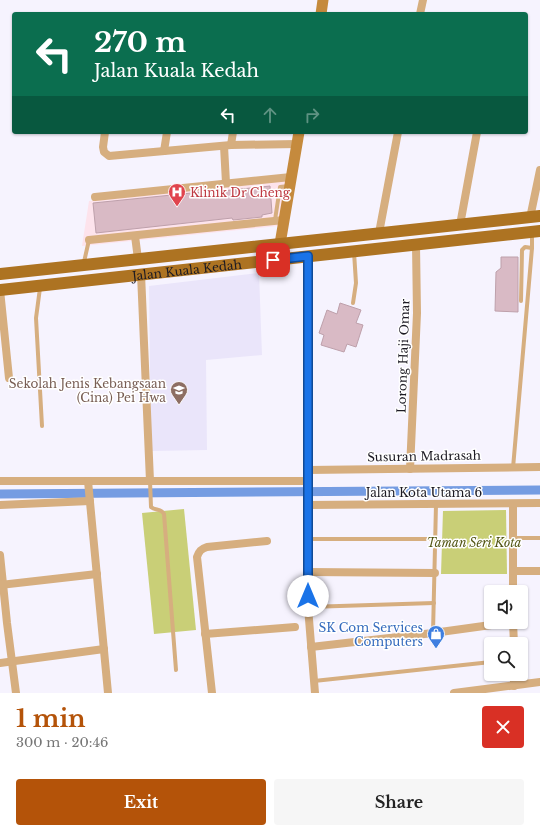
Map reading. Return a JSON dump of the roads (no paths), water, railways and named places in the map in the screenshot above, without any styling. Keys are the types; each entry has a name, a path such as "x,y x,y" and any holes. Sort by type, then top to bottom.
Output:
{"main road":[{"name":"Jalan Kuala Kedah","path":"0,274 535,217"},
{"name":"Jalan Kuala Kedah","path":"0,290 536,231"}],"street":[{"path":"321,12 324,0"},
{"path":"420,12 423,0"},
{"path":"105,134 103,147 104,152 109,156 228,146 297,144"},
{"path":"164,151 167,134"},
{"path":"226,183 228,146 233,134"},
{"path":"280,244 279,220 291,182 299,134"},
{"path":"379,234 398,134"},
{"path":"460,225 477,134"},
{"path":"535,217 540,170"},
{"path":"95,197 226,183 291,182"},
{"path":"90,240 279,220"},
{"path":"135,236 138,259"},
{"name":"Lorong Haji Omar","path":"410,469 417,313 416,245"},
{"path":"308,256 308,607 315,693"},
{"path":"141,274 150,485"},
{"path":"0,290 9,378"},
{"name":"Susuran Madrasah","path":"308,470 540,467"},
{"path":"0,481 88,481 150,485 308,485"},
{"path":"88,481 108,693"},
{"path":"0,505 90,496"},
{"name":"Jalan Kota Utama 6","path":"308,502 540,504"},
{"path":"513,504 513,585"},
{"path":"212,693 197,557 198,552 201,548 207,547 267,541"},
{"path":"0,555 1,585 16,693"},
{"path":"513,572 540,571"},
{"path":"308,572 435,573"},
{"path":"1,585 97,574"},
{"path":"311,647 484,626"},
{"path":"205,634 295,627"},
{"path":"0,663 104,649"},
{"path":"514,681 514,686"},
{"path":"456,693 540,682"}],"lane":[{"path":"513,468 532,248 536,231"},
{"path":"84,265 90,240"},
{"path":"521,301 522,250 525,248 532,248"},
{"path":"353,303 356,283 354,252"},
{"path":"40,286 36,318 42,426"},
{"path":"150,485 151,504 153,508 160,510 164,514 176,670"},
{"path":"433,633 436,504"},
{"path":"513,538 540,538"},
{"path":"308,539 435,539"},
{"path":"308,607 434,603"},
{"path":"314,681 484,663"}],"waterway":[{"path":"0,494 540,490"}],"place":[{"name":"Klinik Dr Cheng","path":"177,207"},
{"name":"Sekolah Jenis Kebangsaan (Cina) Pei Hwa","path":"179,405"},
{"name":"SK Com Services Computers","path":"436,649"}],"park label":[{"name":"Taman Seri Kota","path":"474,542"}]}
